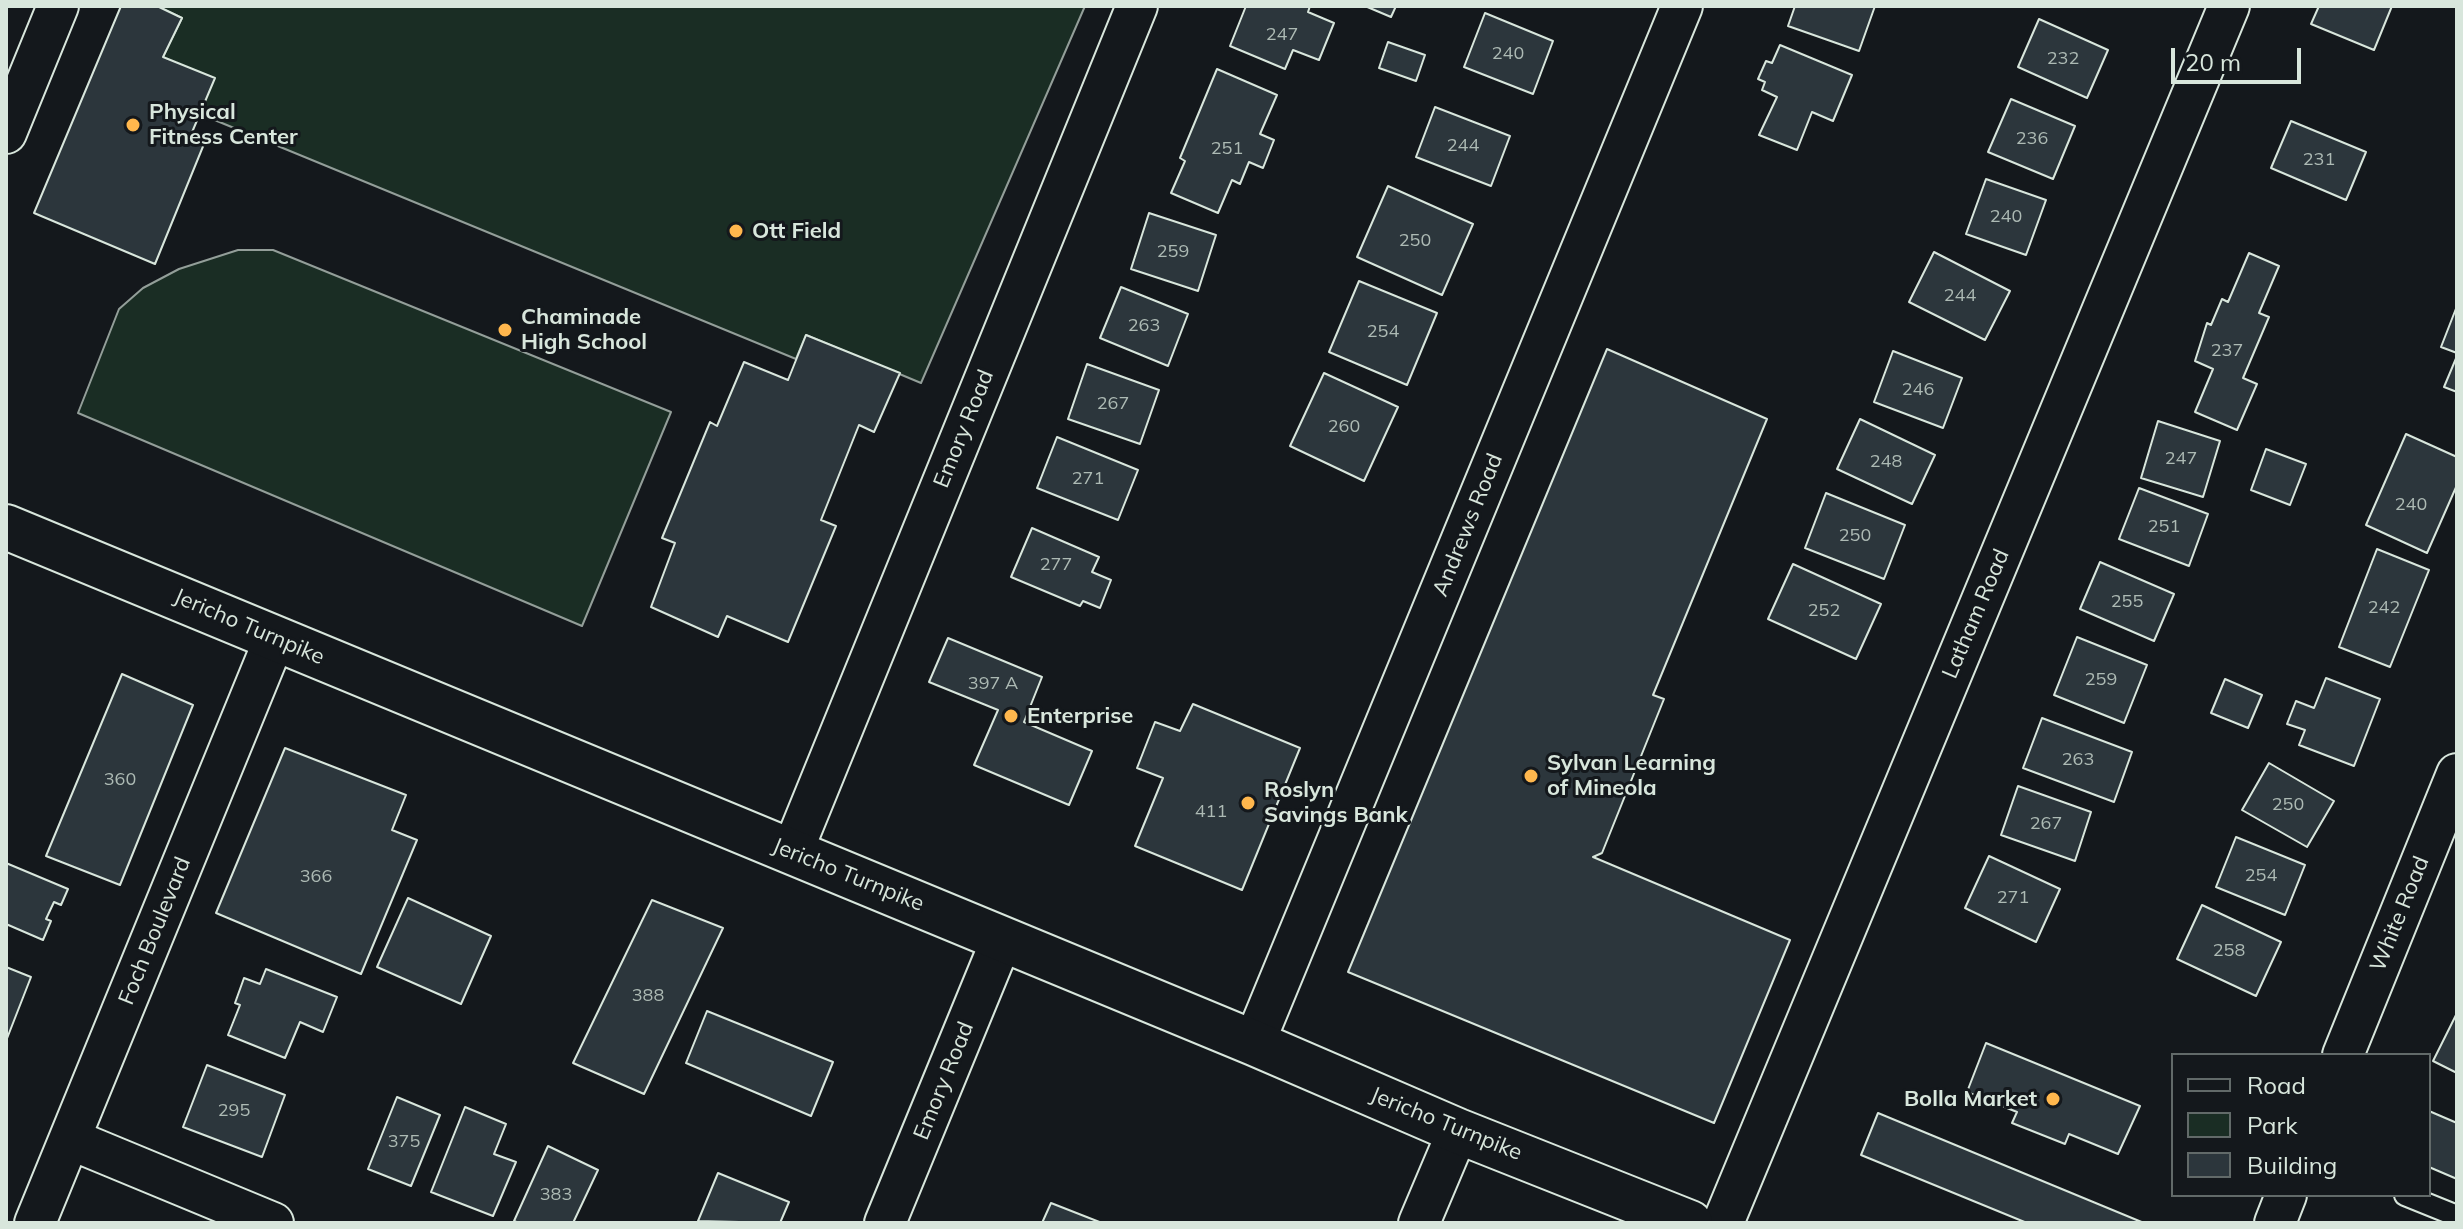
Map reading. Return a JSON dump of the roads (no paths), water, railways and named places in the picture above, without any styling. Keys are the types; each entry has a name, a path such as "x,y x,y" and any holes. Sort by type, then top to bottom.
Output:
{"main road":[{"name":"Jericho Turnpike","path":"6,527 1254,1043 1458,1131 1690,1223"}],"street":[{"path":"6,133 58,6"},
{"name":"Emory Road","path":"792,852 1137,6"},
{"name":"Andrews Road","path":"1254,1043 1682,6"},
{"name":"Latham Road","path":"1723,1223 2229,6"},
{"name":"Foch Boulevard","path":"35,1223 275,638"},
{"name":"White Road","path":"2344,1053 2457,774"},
{"name":"Emory Road","path":"885,1223 1002,939"},
{"path":"1419,1223 1458,1131"},
{"path":"70,1139 273,1223"},
{"path":"2275,1223 2285,1197"}],"lane":[{"path":"2410,1197 2457,1216"}],"place":[{"name":"Physical Fitness Center","path":"133,125"},
{"name":"Ott Field","path":"736,231"},
{"name":"Chaminade High School","path":"505,330"},
{"name":"Enterprise","path":"1011,716"},
{"name":"Sylvan Learning of Mineola","path":"1531,776"},
{"name":"Roslyn Savings Bank","path":"1248,803"},
{"name":"Bolla Market","path":"2053,1099"}]}
